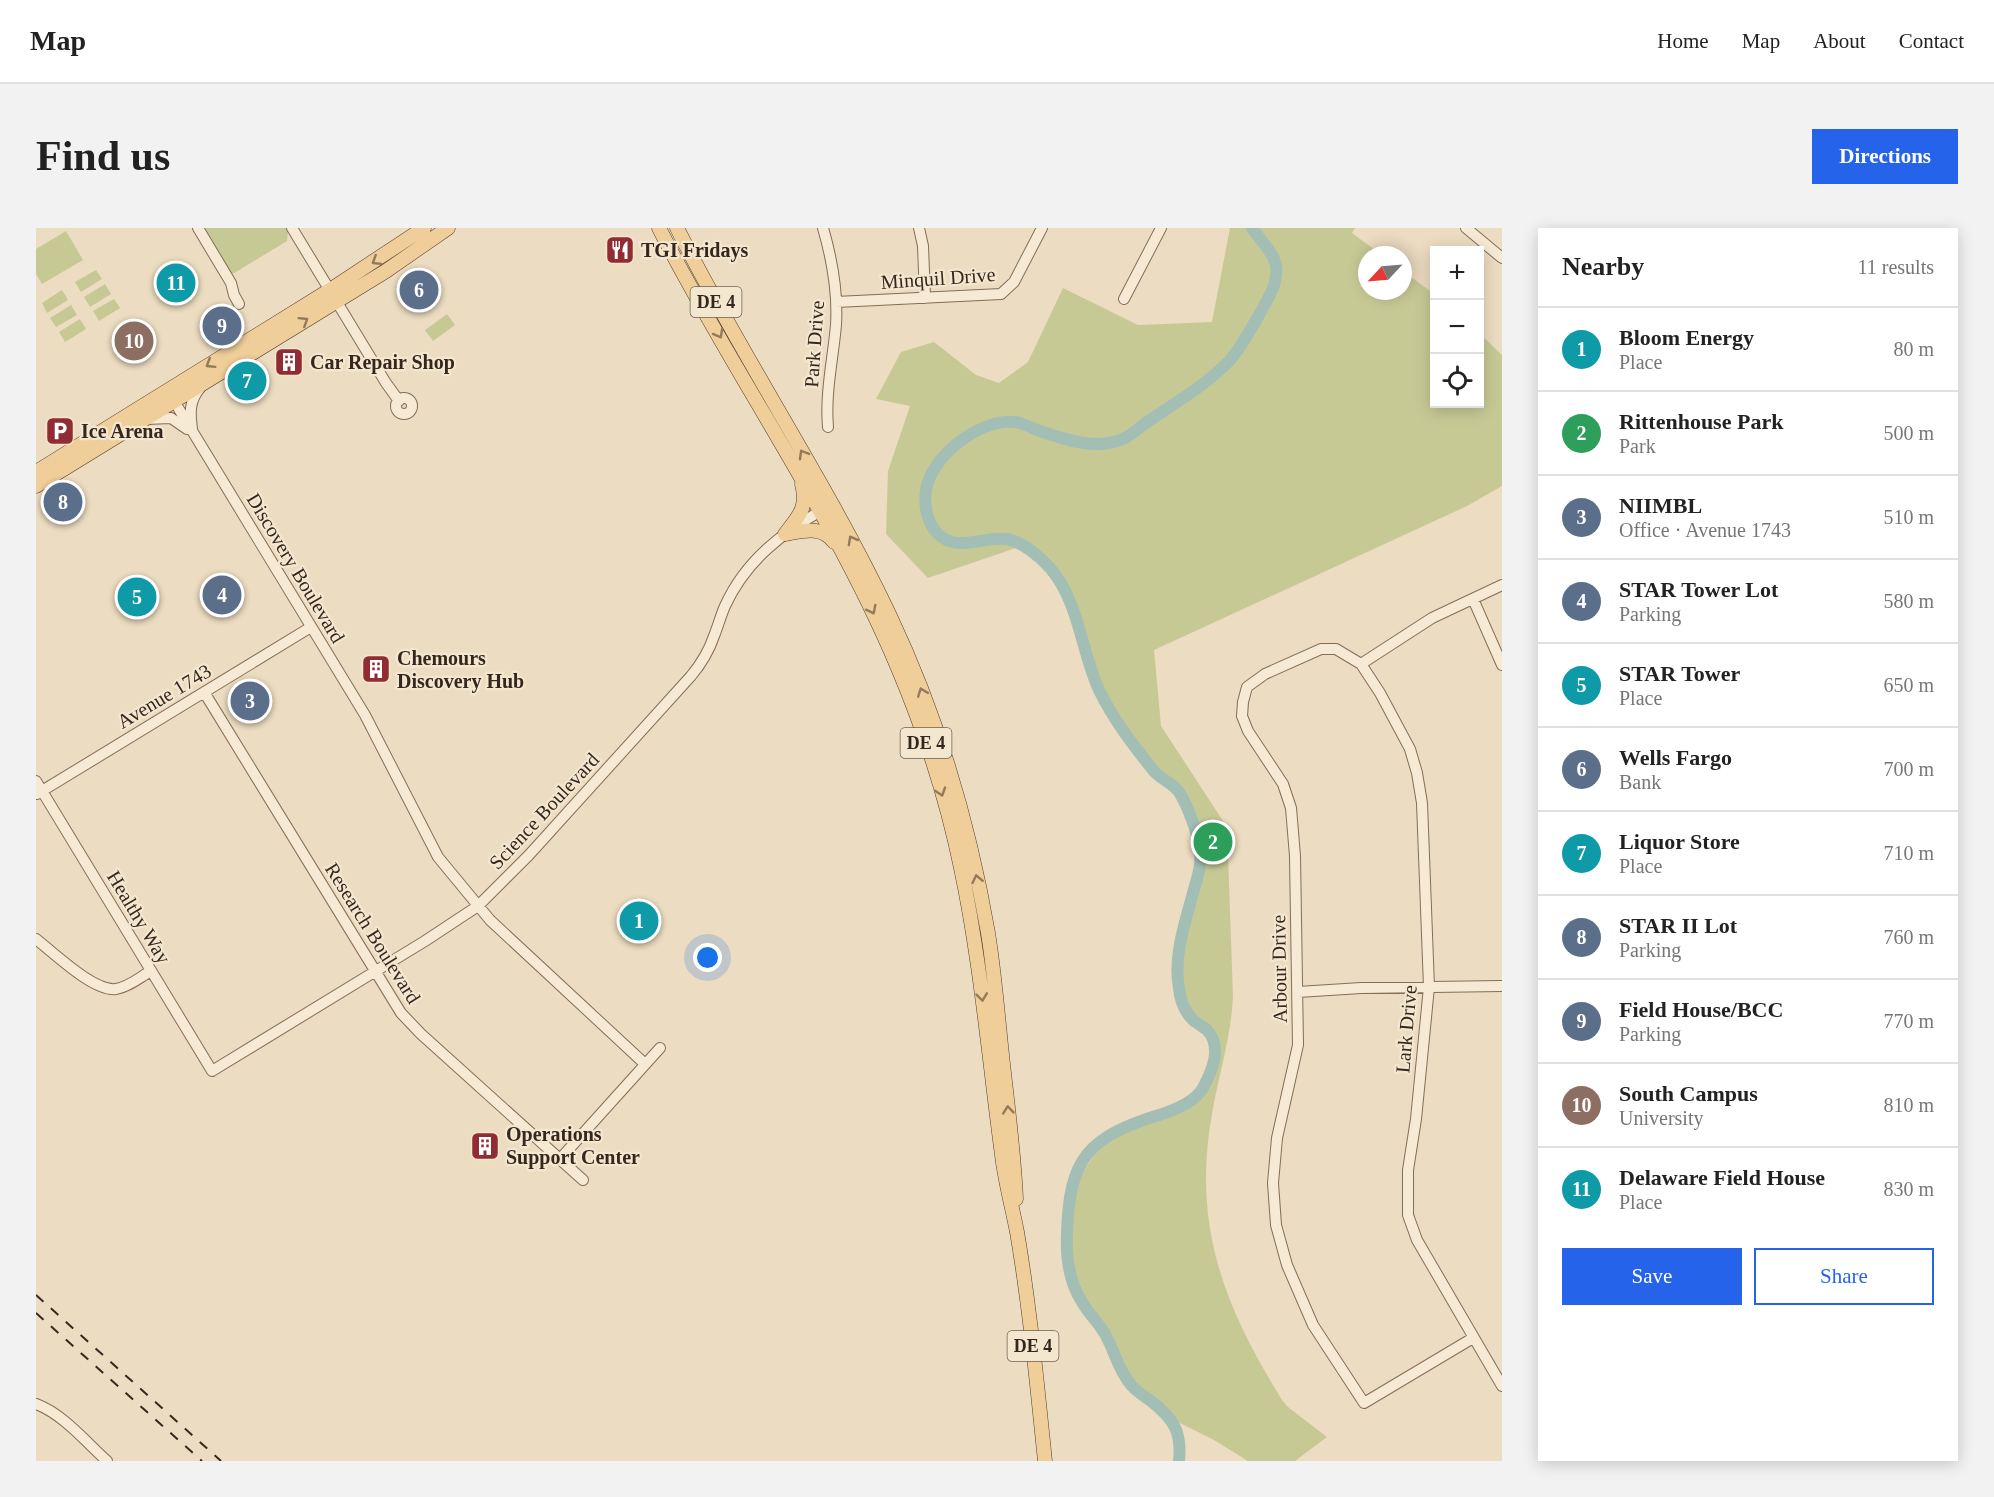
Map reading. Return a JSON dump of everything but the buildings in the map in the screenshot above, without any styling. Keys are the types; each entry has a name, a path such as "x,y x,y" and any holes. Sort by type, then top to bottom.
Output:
{"main road":[{"path":"36,486 205,382 333,296 424,228"},
{"path":"36,471 333,296 386,271 448,228"},
{"name":"DE 4","path":"660,228 796,468 826,508 871,576 911,663 944,755 965,827 990,948 1015,1181 1017,1231"},
{"name":"DE 4","path":"677,228 826,508 846,558 899,669 950,820 961,865 974,939 1006,1183 1017,1231 1045,1461"},
{"path":"784,534 804,507 802,487 796,468"},
{"path":"784,534 820,531 829,535 846,558"}],"street":[{"path":"198,228 231,283 239,304"},
{"path":"292,228 386,383 399,400"},
{"name":"Park Drive","path":"822,228 832,269 836,302 836,325 827,405 828,427"},
{"path":"919,228 925,298"},
{"name":"Minquil Drive","path":"836,302 990,296 1006,292 1014,282 1042,228"},
{"path":"1124,299 1161,228"},
{"path":"1466,228 1502,258"},
{"name":"Discovery Boulevard","path":"193,433 190,405 195,394 205,382"},
{"name":"Discovery Boulevard","path":"174,401 375,733 438,856 490,920 645,1064"},
{"name":"Discovery Boulevard","path":"145,419 171,418 193,433"},
{"name":"Science Boulevard","path":"212,1071 478,906 529,855 691,676 710,648 724,609 741,576 761,553 784,534 826,508"},
{"path":"1361,664 1432,618 1502,585"},
{"path":"1473,599 1502,664"},
{"name":"Avenue 1743","path":"38,789 204,693 311,627"},
{"name":"Arbour Drive","path":"1361,664 1336,649 1321,649 1265,674 1247,687 1243,702 1242,716 1248,731 1283,784 1291,808 1298,1045 1277,1138 1273,1183 1276,1225 1287,1265 1313,1325 1364,1403 1473,1338"},
{"name":"Lark Drive","path":"1361,664 1398,724 1410,749 1417,773 1425,832 1429,987 1416,1119 1408,1170 1408,1215 1417,1240 1502,1386"},
{"name":"Research Boulevard","path":"204,693 392,1002 412,1025 582,1180"},
{"name":"Healthy Way","path":"38,789 212,1071"},
{"path":"36,939 92,982 104,988 124,987 151,971"},
{"path":"1298,992 1502,986"},
{"path":"560,1159 660,1048"},
{"path":"36,1404 45,1407 57,1416 106,1461"}],"green space":[{"path":"202,228 286,228 288,231 287,241 231,275"},
{"path":"1230,228 1355,228 1352,233 1370,246 1358,246 1358,300 1412,300 1412,278 1430,291 1430,408 1484,408 1484,338 1502,355 1502,486 1467,506 1154,650 1161,726 1227,827 1233,996 1230,1026 1212,1114 1207,1155 1206,1193 1210,1229 1229,1298 1262,1365 1288,1407 1327,1437 1295,1461 1248,1461 1214,1440 1170,1418 1133,1388 1117,1364 1108,1339 1072,1281 1069,1192 1108,1135 1129,1124 1172,1111 1196,1097 1203,1088 1216,1054 1211,1035 1190,1018 1184,1007 1177,975 1182,934 1200,873 1201,860 1195,827 1178,789 1157,776 1109,710 1096,685 1065,590 1042,561 1022,546 928,578 886,534 888,471 910,406 876,399 901,352 934,342 976,375 999,383 1028,362 1063,288 1138,325 1212,322"},
{"path":"66,231 83,260 42,284 36,274 36,249"},
{"path":"96,270 102,279 81,292 75,282"},
{"path":"105,284 111,294 90,307 84,297"},
{"path":"62,290 68,300 47,313 42,303"},
{"path":"114,299 120,308 99,321 93,311"},
{"path":"71,305 77,315 56,327 50,318"},
{"path":"447,314 455,325 433,341 425,330"},
{"path":"80,319 86,329 65,342 59,332"}],"waterway":[{"path":"1179,1461 1178,1434 1171,1420 1131,1385 1120,1368 1104,1333 1085,1307 1074,1286 1069,1269 1067,1234 1072,1186 1087,1154 1099,1142 1115,1132 1184,1105 1199,1093 1210,1074 1215,1051 1212,1037 1185,1010 1180,997 1178,976 1181,940 1200,867 1197,836 1179,792 1153,770 1105,701 1093,675 1074,611 1060,581 1050,568 1030,550 1012,540 997,539 962,543 946,540 931,524 925,498 927,485 940,461 961,440 988,426 1015,422 1071,441 1093,444 1115,442 1131,435 1212,377 1231,359 1242,344 1275,282 1274,260 1252,228"}],"railway":[{"path":"36,1295 221,1461"},
{"path":"36,1313 202,1461"}],"place":[{"name":"TGI Fridays","path":"620,250"},
{"name":"Delaware Field House","path":"176,283"},
{"name":"Wells Fargo","path":"419,290"},
{"name":"Field House/BCC","path":"222,326"},
{"name":"South Campus","path":"134,341"},
{"name":"Car Repair Shop","path":"289,362"},
{"name":"Liquor Store","path":"247,381"},
{"name":"Ice Arena","path":"60,431"},
{"name":"STAR II Lot","path":"63,502"},
{"name":"STAR Tower Lot","path":"222,595"},
{"name":"STAR Tower","path":"137,597"},
{"name":"Chemours Discovery Hub","path":"376,669"},
{"name":"NIIMBL","path":"250,701"},
{"name":"Rittenhouse Park","path":"1213,842"},
{"name":"Bloom Energy","path":"639,921"},
{"name":"Operations Support Center","path":"485,1146"}]}
